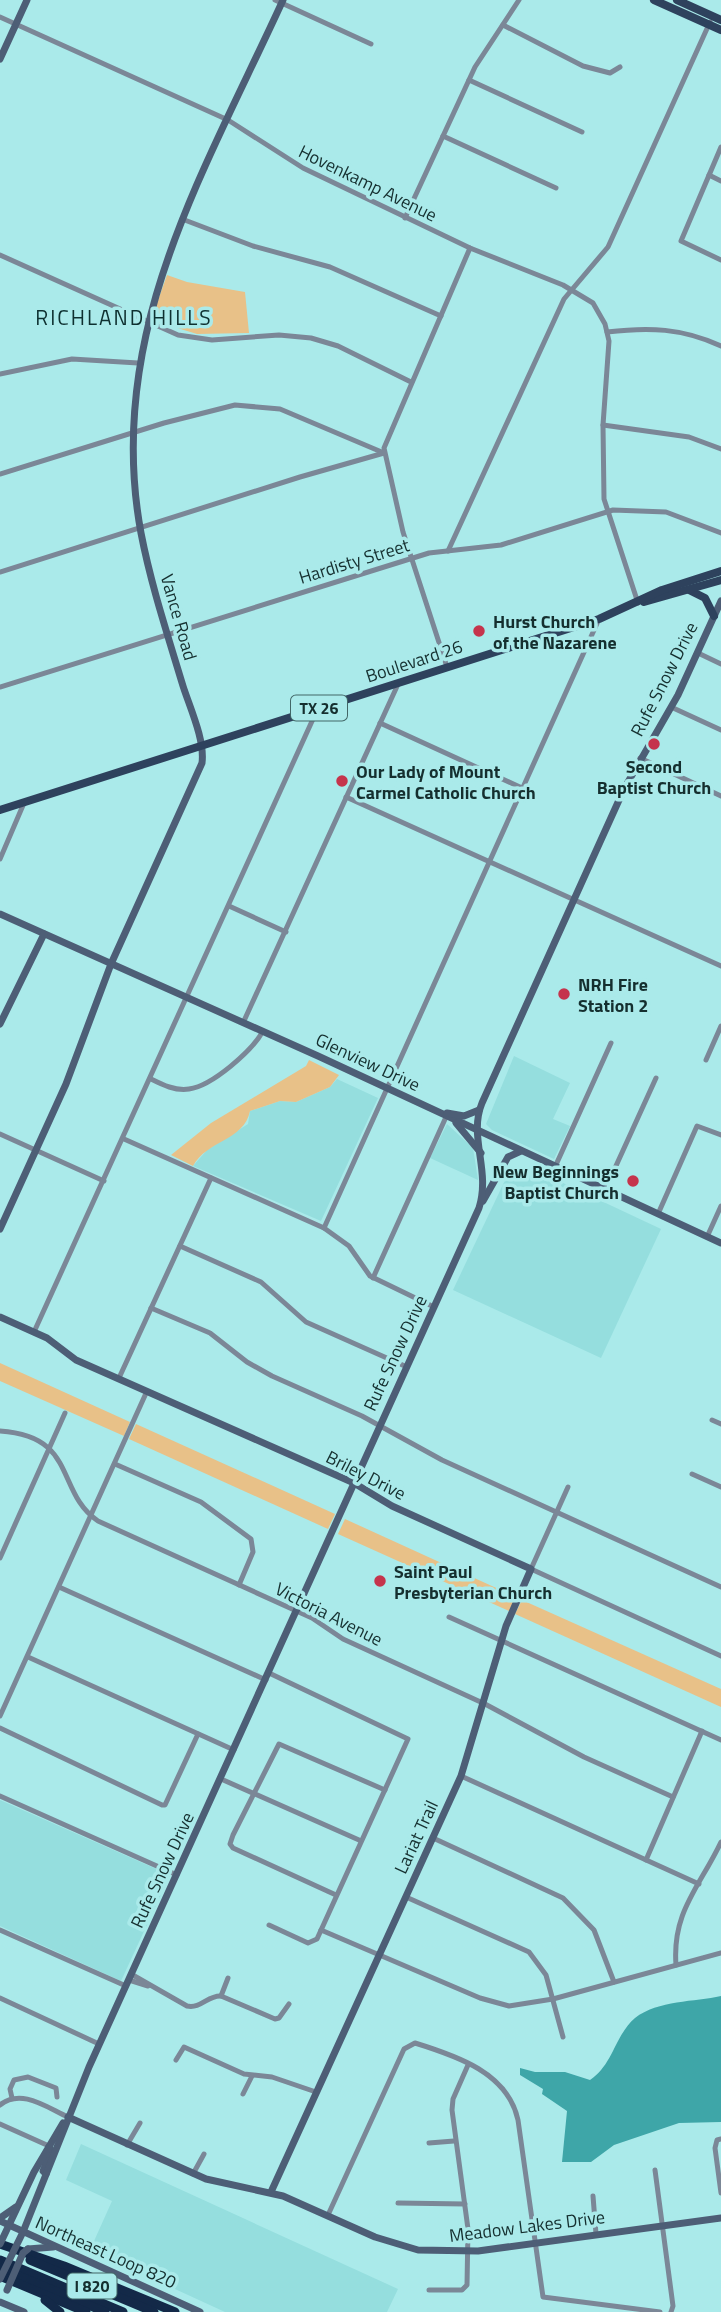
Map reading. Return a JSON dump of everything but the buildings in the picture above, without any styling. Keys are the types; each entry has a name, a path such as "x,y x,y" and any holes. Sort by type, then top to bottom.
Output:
{"highway":[{"name":"I 820","path":"0,2245 154,2312"},
{"path":"0,2245 64,2266 175,2312"},
{"path":"0,2260 123,2312"},
{"path":"0,2268 104,2312"},
{"name":"I 820","path":"0,2279 72,2312"},
{"path":"0,2279 86,2312"},
{"path":"45,2300 60,2312"}],"main road":[{"path":"654,0 714,20"},
{"path":"677,0 714,20 721,30"},
{"name":"Boulevard 26","path":"0,810 599,619 673,586 721,571"},
{"name":"Boulevard 26","path":"638,603 721,580"},
{"path":"689,590 705,598 714,616"}],"street":[{"path":"0,59 27,0"},
{"path":"405,218 469,80 519,0"},
{"path":"280,1 371,44"},
{"name":"Vance Road","path":"0,1227 77,1057 111,964 199,771 202,759 140,528 134,432 138,363 165,261 280,1"},
{"name":"Hovenkamp Avenue","path":"0,17 228,120 303,168 405,218 571,289 593,303 607,332"},
{"path":"448,551 571,289 608,247 714,20"},
{"path":"503,25 583,65 610,73 620,67"},
{"path":"469,80 582,132"},
{"path":"443,136 556,188"},
{"path":"721,147 681,241 721,260"},
{"path":"709,175 721,181"},
{"path":"182,219 253,246 330,267 440,316"},
{"path":"447,667 411,559 384,453 391,428 471,248"},
{"path":"0,255 148,323 200,339 279,335 311,338 338,346 411,382"},
{"path":"638,603 604,499 603,425 607,332 660,328 696,334 721,346"},
{"path":"0,374 72,359 138,363"},
{"path":"0,474 216,408 252,405 302,417 384,453"},
{"path":"603,425 689,437 721,449"},
{"path":"0,572 384,453"},
{"name":"Hardisty Street","path":"0,687 411,559 448,551 501,545 607,512 666,512 721,533"},
{"name":"Rufe Snow Drive","path":"0,2279 33,2210 99,2044 479,1208 485,1180 476,1130 480,1109 640,758 671,707 721,601"},
{"path":"324,1228 599,619"},
{"path":"698,653 721,664"},
{"path":"243,1023 400,682"},
{"path":"671,707 721,730"},
{"path":"34,1332 318,708"},
{"path":"380,723 522,788"},
{"path":"640,758 721,796"},
{"path":"346,797 721,966"},
{"path":"0,859 24,803"},
{"path":"229,906 286,932"},
{"name":"Glenview Drive","path":"0,914 263,1031 721,1243"},
{"path":"0,1024 44,934"},
{"path":"705,1060 721,1026"},
{"path":"151,1079 174,1088 195,1087 250,1051 263,1031"},
{"path":"555,1167 611,1043"},
{"path":"605,1190 656,1077"},
{"path":"435,1111 464,1116 480,1109"},
{"path":"373,1278 450,1118 481,1153"},
{"path":"659,1214 697,1126 721,1135"},
{"path":"0,1134 104,1181"},
{"path":"124,1139 324,1228 349,1246 373,1278 434,1307"},
{"path":"479,1208 508,1157 521,1151"},
{"path":"119,1378 211,1178"},
{"path":"707,1237 721,1206"},
{"path":"180,1246 261,1282 306,1322 407,1367"},
{"path":"151,1308 210,1334 247,1362 272,1376 380,1425 442,1460 721,1587"},
{"name":"Briley Drive","path":"0,1317 34,1332 76,1360 354,1483 392,1506 721,1656"},
{"path":"0,1716 147,1391"},
{"path":"0,1558 51,1450 65,1413"},
{"path":"712,1420 721,1424"},
{"path":"0,1431 22,1435 51,1450 60,1460 83,1508 91,1516"},
{"path":"115,1464 201,1502 251,1539 253,1552 239,1585"},
{"path":"692,1474 721,1488"},
{"name":"Lariat Trail","path":"271,2192 461,1776 502,1641 568,1487"},
{"name":"Victoria Avenue","path":"91,1516 298,1611 343,1639 485,1704 584,1757 673,1797"},
{"path":"59,1587 408,1737 313,1943 270,1925"},
{"path":"449,1617 721,1740"},
{"path":"28,1657 234,1750"},
{"path":"0,1728 162,1805 198,1734"},
{"path":"646,1860 702,1731"},
{"path":"336,1895 233,1848 230,1844 253,1793 278,1744 385,1790"},
{"path":"461,1776 699,1884"},
{"path":"221,1779 359,1840"},
{"path":"0,1796 177,1875"},
{"path":"433,1838 550,1890 568,1903 594,1930 614,1982"},
{"path":"676,1965 676,1931 685,1907 721,1842"},
{"path":"405,1897 524,1948 547,1975 563,2038"},
{"path":"0,1930 158,1990 193,2007 213,1996 221,1996 275,2019 279,2018 289,2004"},
{"path":"321,1930 501,2004 522,2005 553,1999 721,1954"},
{"path":"221,1996 228,1979"},
{"path":"0,1998 99,2044"},
{"path":"328,2215 406,2046 415,2043 468,2065 502,2085 516,2109 544,2297 660,2312"},
{"path":"176,2060 184,2047 251,2076 272,2077 316,2092"},
{"path":"429,2290 464,2290 468,2252 465,2204 454,2141 453,2099 468,2065"},
{"path":"243,2094 251,2076"},
{"path":"12,2098 10,2089 14,2080 28,2077 56,2088 57,2097"},
{"path":"0,2105 12,2098 22,2097 68,2117"},
{"name":"Rufe Snow Drive","path":"0,2245 49,2146 68,2117"},
{"name":"Meadow Lakes Drive","path":"68,2117 193,2174 271,2192 392,2243 431,2252 468,2252 721,2218"},
{"path":"127,2145 140,2123"},
{"path":"0,2124 49,2146 51,2151 43,2171 47,2176"},
{"path":"721,2139 717,2140 715,2148 721,2193"},
{"path":"429,2143 454,2141"},
{"path":"193,2174 204,2154"},
{"path":"655,2170 673,2306 671,2312"},
{"path":"593,2196 596,2234"},
{"path":"398,2203 465,2204"},
{"path":"0,2220 19,2204"},
{"path":"33,2210 32,2228 42,2240"},
{"name":"Northeast Loop 820","path":"0,2220 200,2312"},
{"path":"13,2308 7,2290 23,2253 28,2249 57,2247"},
{"path":"0,2302 24,2312"}],"shaded area":[{"path":"167,275 187,282 245,292 249,333 197,334 151,320"},
{"path":"514,1056 570,1083 553,1119 570,1126 554,1159 492,1130 486,1124"},
{"path":"309,1060 339,1075 330,1087 296,1102 280,1101 250,1111 241,1129 199,1157 193,1166 171,1155 211,1123 306,1066"},
{"path":"337,1079 378,1098 321,1221 193,1166 207,1150 248,1124 250,1111 280,1101 296,1102 330,1087"},
{"path":"447,1124 473,1148 478,1180 430,1158"},
{"path":"529,1167 661,1229 601,1358 453,1290 507,1176 511,1171"},
{"path":"0,1363 130,1422 124,1436 0,1381"},
{"path":"136,1424 335,1514 328,1529 129,1439"},
{"path":"345,1519 516,1597 509,1611 338,1534"},
{"path":"522,1600 721,1689 721,1707 515,1614"},
{"path":"0,1800 170,1875 121,1981 0,1926"},
{"path":"721,1996 721,2122 679,2123 614,2145 591,2162 562,2162 567,2111 542,2094 543,2089 520,2075 520,2068 535,2072 565,2072 590,2080 604,2066 628,2025 644,2012 665,2005"},
{"path":"81,2144 398,2289 387,2312 225,2312 90,2250 112,2201 66,2180"}],"place":[{"name":"Hurst Church of the Nazarene","path":"479,631"},
{"name":"Second Baptist Church","path":"654,744"},
{"name":"Our Lady of Mount Carmel Catholic Church","path":"342,781"},
{"name":"NRH Fire Station 2","path":"564,994"},
{"name":"New Beginnings Baptist Church","path":"633,1181"},
{"name":"Saint Paul Presbyterian Church","path":"380,1581"}],"district":[{"name":"RICHLAND HILLS","path":"124,317"}]}
